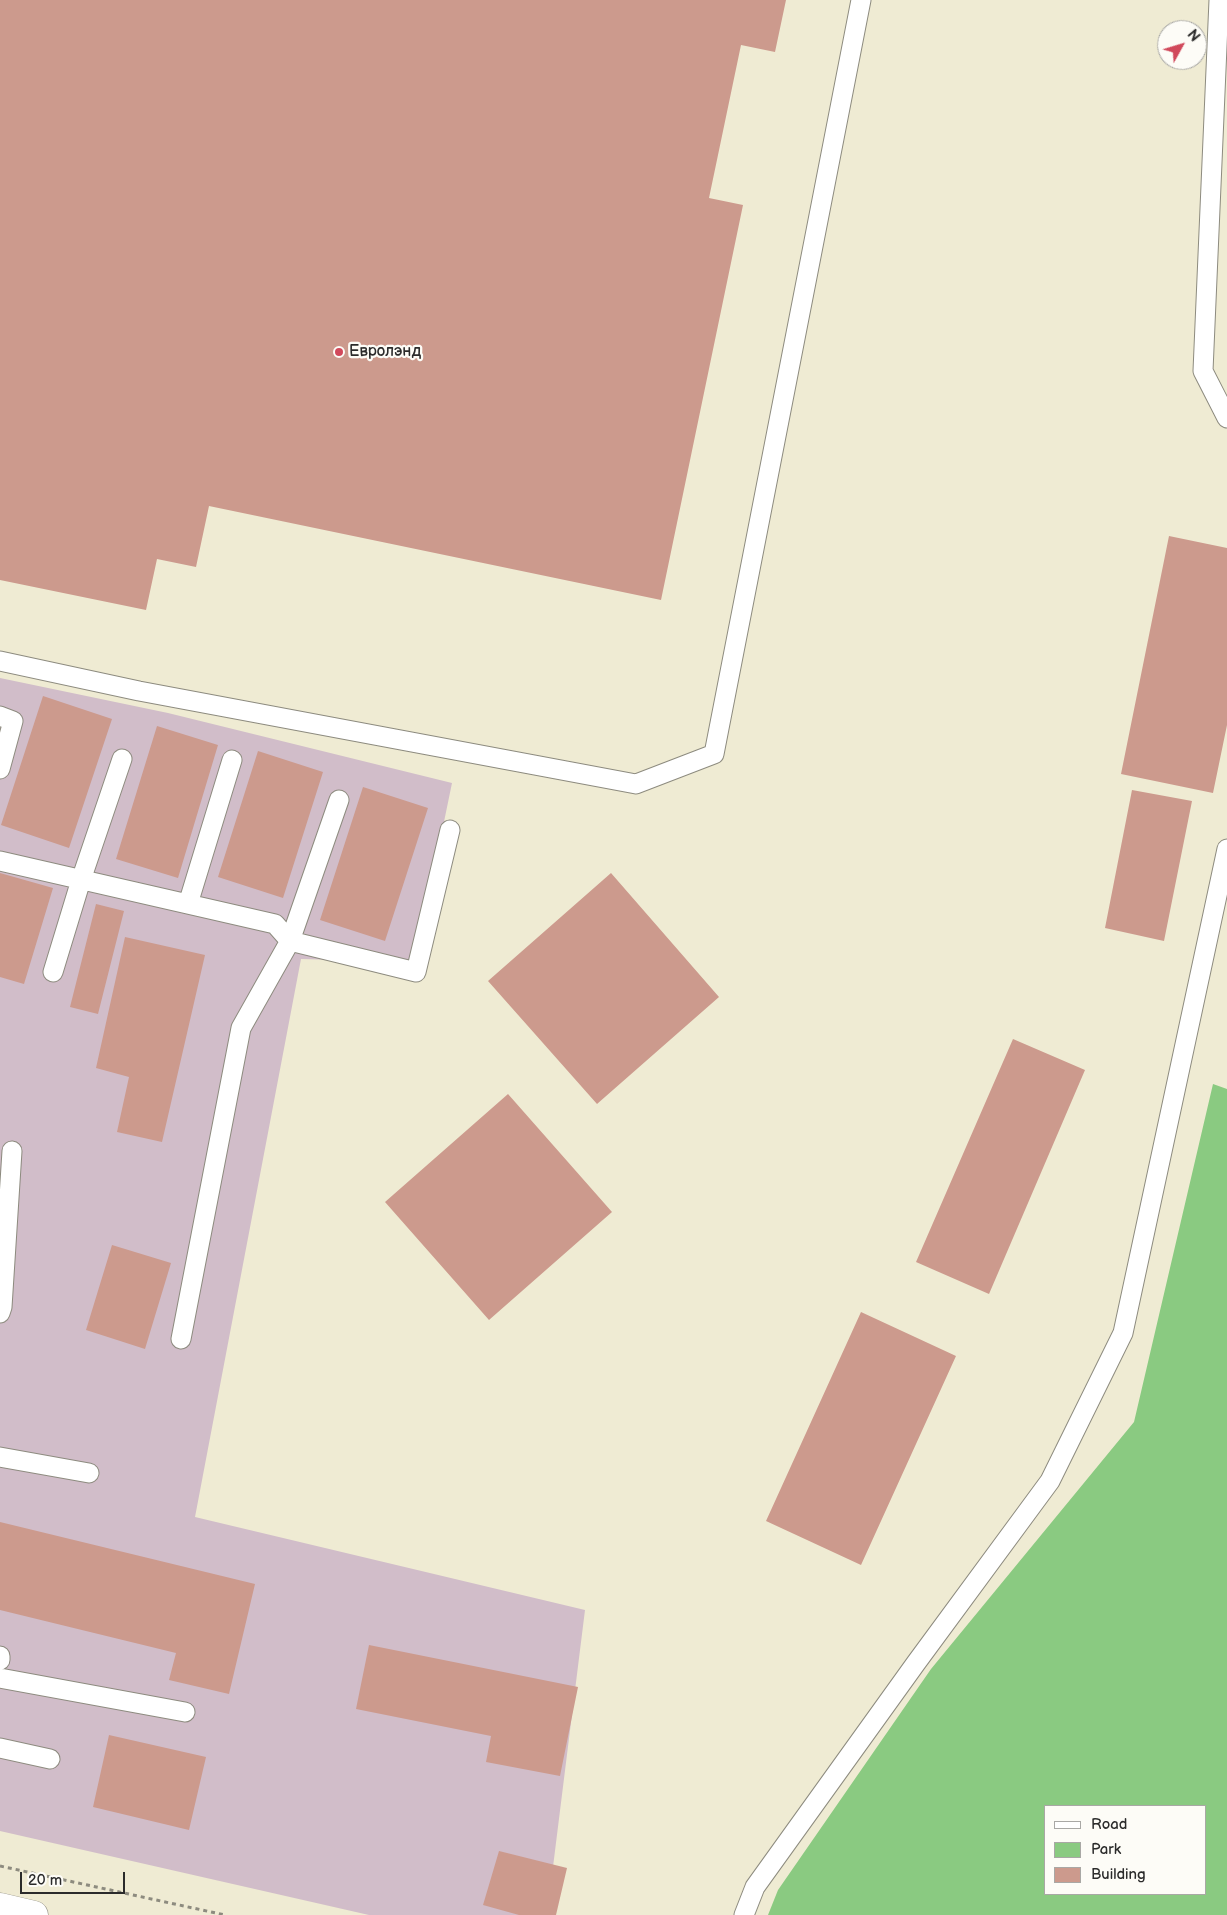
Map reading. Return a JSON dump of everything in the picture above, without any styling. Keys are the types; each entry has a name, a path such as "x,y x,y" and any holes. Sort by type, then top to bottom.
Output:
{"main road":[{"path":"0,1907 34,1915"}],"lane":[{"path":"0,661 139,691 636,784 714,754 861,0"},
{"path":"1219,0 1202,371 1227,418"},
{"path":"0,716 13,721 0,769"},
{"path":"53,972 81,880 122,760"},
{"path":"188,904 232,760"},
{"path":"181,1338 241,1028 290,941 339,800"},
{"path":"0,861 276,924 290,941 416,972 450,830"},
{"path":"744,1915 755,1887 1050,1481 1124,1333 1227,849"},
{"path":"0,1313 2,1307 12,1150"},
{"path":"0,1457 89,1473"},
{"path":"0,1678 184,1712"},
{"path":"0,1748 50,1759"}],"path":[{"path":"0,1866 225,1915"}],"shaded area":[{"path":"0,678 168,713 452,783 415,962 301,959 195,1517 585,1610 547,1915 369,1915 0,1831"}],"green space":[{"path":"1213,1084 1227,1089 1227,1915 768,1915 778,1890 931,1669 1134,1422"}],"building":[{"name":"Евролэнд","path":"0,0 786,0 775,52 741,45 709,198 743,205 661,600 209,506 196,567 157,559 146,610 0,580"},
{"path":"1169,536 1227,548 1227,725 1213,793 1121,774"},
{"path":"43,696 112,719 69,848 1,825"},
{"path":"157,726 218,745 178,878 116,859"},
{"path":"258,751 323,772 283,898 218,877"},
{"path":"363,787 428,808 385,941 320,920"},
{"path":"1132,790 1192,801 1164,941 1105,928"},
{"path":"0,873 53,888 24,984 0,977"},
{"path":"611,873 719,997 597,1104 488,981"},
{"path":"96,904 124,911 98,1014 70,1007"},
{"path":"125,937 205,955 162,1142 117,1132 129,1077 96,1068"},
{"path":"1013,1039 1085,1070 989,1294 916,1262"},
{"path":"508,1094 612,1212 489,1320 385,1202"},
{"path":"112,1245 171,1263 145,1349 86,1330"},
{"path":"861,1312 956,1356 861,1565 766,1521"},
{"path":"0,1522 255,1584 229,1694 169,1680 176,1653 0,1610"},
{"path":"369,1645 578,1687 560,1776 486,1762 491,1736 356,1709"},
{"path":"109,1735 206,1757 189,1830 93,1807"},
{"path":"499,1851 567,1868 556,1915 519,1915 483,1905"}],"place":[{"name":"Евролэнд","path":"339,352"}]}
